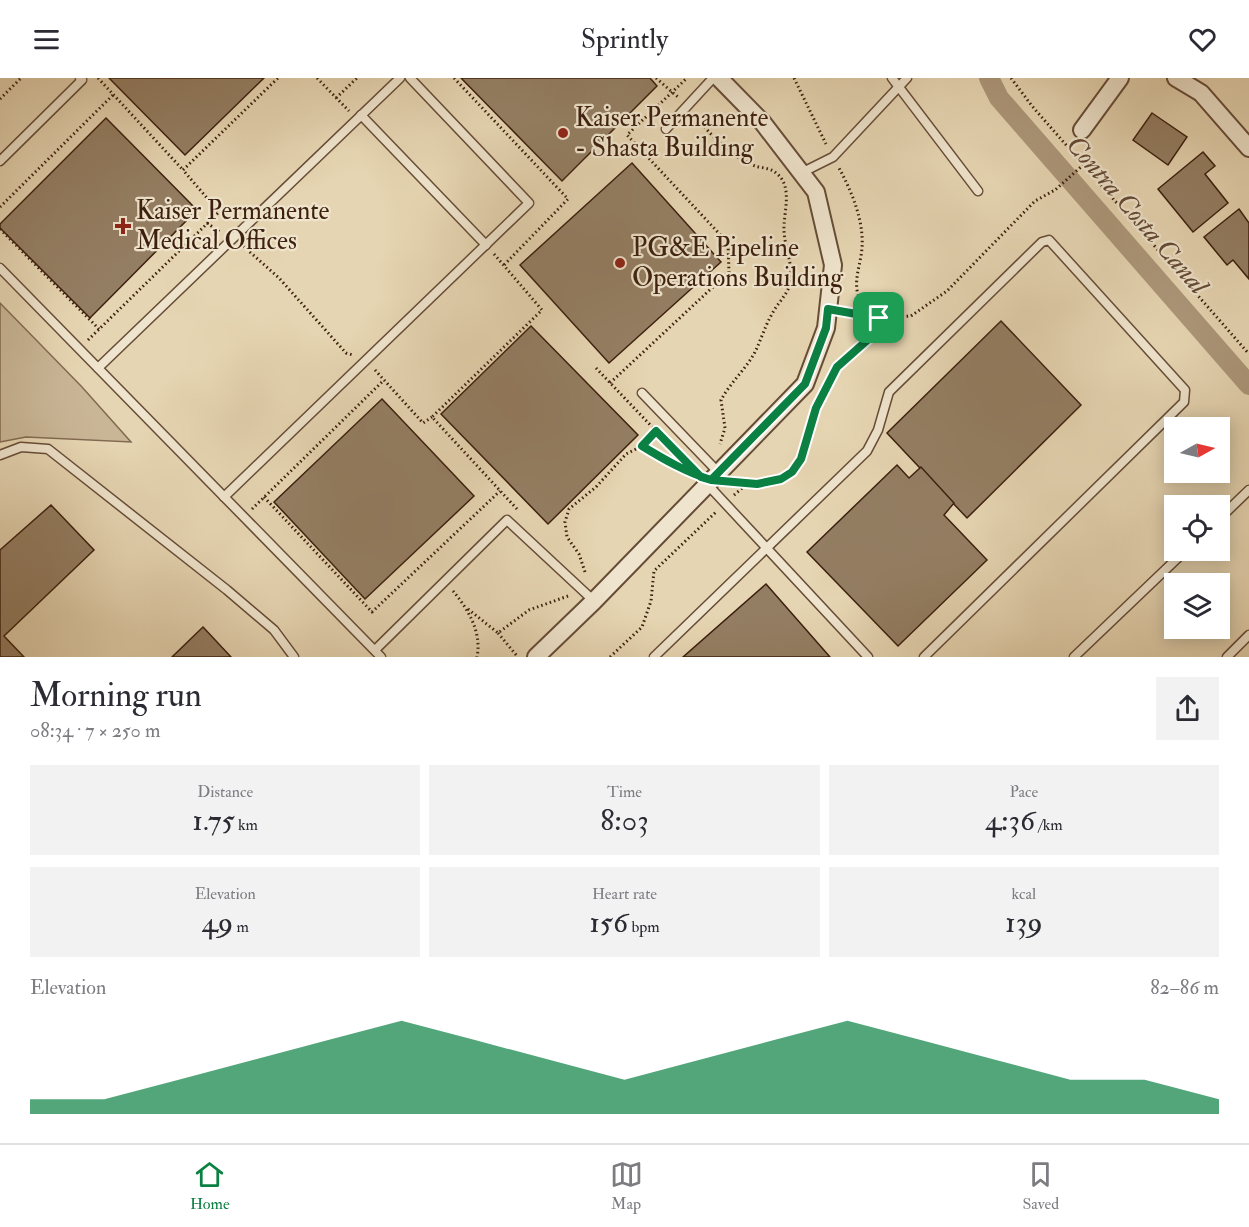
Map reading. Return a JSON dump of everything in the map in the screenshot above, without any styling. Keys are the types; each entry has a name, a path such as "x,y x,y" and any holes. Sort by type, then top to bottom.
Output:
{"street":[{"path":"536,657 594,601 805,384 826,328 832,265 816,192 763,123 719,78"},
{"path":"1082,130 1120,78"},
{"path":"1176,78 1201,93 1249,148"}],"lane":[{"path":"0,161 82,80 80,78"},
{"path":"98,368 400,78"},
{"path":"224,497 529,203 410,78"},
{"path":"666,129 713,78"},
{"path":"892,78 978,191"},
{"path":"801,173 833,157 907,78"},
{"path":"359,117 486,245"},
{"path":"654,657 867,451 878,430 890,392 1042,242 1049,240 1185,390 1184,402 924,657"},
{"path":"0,268 378,654 444,582 507,520 594,601"},
{"path":"642,393 706,459 725,504 868,657"},
{"path":"0,455 21,447 48,449 227,590 274,630 294,657"},
{"path":"1230,508 1249,490"},
{"path":"1074,657 1174,561"},
{"path":"1227,657 1249,635"}],"path":[{"path":"0,99 21,78"},
{"path":"80,349 219,212 98,78"},
{"path":"183,170 278,78"},
{"path":"316,78 359,117"},
{"path":"336,98 357,78"},
{"path":"656,78 688,105 720,144 754,165 776,173 784,184 787,203 783,242 791,265 791,281 784,298 773,312 756,350 720,400 724,428 722,441 693,472"},
{"path":"610,383 729,272 728,243 627,135 687,78"},
{"path":"713,479 747,483 781,479 792,472 801,459 816,408 837,367 881,328 879,318 861,301 857,291 862,246 861,225 848,185 794,78"},
{"path":"1011,78 1083,165 1249,354"},
{"path":"0,207 113,94"},
{"path":"828,309 879,318 910,316 947,291 1035,201 1055,190 1083,165"},
{"path":"207,223 248,249 279,278 346,352 366,360 423,423 432,417 542,310 486,245"},
{"path":"0,229 99,329"},
{"path":"596,368 693,472"},
{"path":"244,517 384,380"},
{"path":"432,417 520,513"},
{"path":"576,565 586,577 579,554 567,537 565,522 569,509 596,487 626,454 642,446 656,431"},
{"path":"642,446 693,472"},
{"path":"610,657 642,627 651,601 654,571 747,483"},
{"path":"264,497 372,612 500,491"},
{"path":"444,582 468,609 498,633 518,657"},
{"path":"498,633 529,610 567,596 578,585"},
{"path":"468,609 476,635 477,657"}],"shaded area":[{"path":"0,303 82,387 131,442 26,437 0,442"}],"building":[{"path":"109,78 264,78 185,155"},
{"name":"Kaiser Permanente - Shasta Building","path":"461,78 650,78 657,86 562,181"},
{"path":"1152,113 1187,137 1168,165 1133,140"},
{"path":"106,118 197,210 90,318 0,228 0,224"},
{"path":"1203,152 1215,166 1205,174 1228,203 1193,232 1158,189"},
{"name":"PG&E Pipeline Operations Building","path":"632,163 721,262 609,363 520,265"},
{"path":"1239,209 1249,223 1249,279 1233,260 1227,265 1204,237"},
{"path":"1001,321 1081,405 967,518 887,433"},
{"path":"531,326 638,435 548,524 441,414"},
{"path":"382,399 474,496 365,599 274,502"},
{"path":"897,465 909,478 921,467 954,503 944,515 987,560 898,646 807,552"},
{"path":"51,505 94,550 4,636 24,657 0,657 0,550"},
{"path":"766,584 830,657 683,657"},
{"path":"203,627 231,657 172,657"}],"waterway":[{"name":"Contra Costa Canal","path":"989,78 999,98 1249,385"}],"place":[{"name":"Kaiser Permanente - Shasta Building","path":"563,133"},
{"name":"Kaiser Permanente Medical Offices","path":"123,226"},
{"name":"PG&E Pipeline Operations Building","path":"620,263"}],"route":[{"path":"879,318 828,309 826,328 805,384 711,480 701,477 684,471 642,446 656,431 701,477 711,480 757,484 781,479 792,472 801,459 816,408 829,388 837,367 881,328 879,318"}]}
